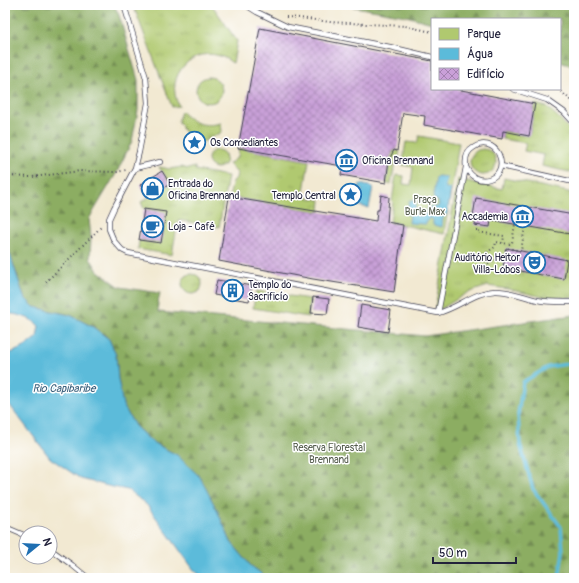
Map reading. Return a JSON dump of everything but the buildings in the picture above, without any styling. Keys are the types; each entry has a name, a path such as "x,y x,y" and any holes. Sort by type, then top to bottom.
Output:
{"lane":[{"path":"124,5 146,78 148,103 135,168 109,219 109,229 114,242 122,250 128,253 438,313 482,293 496,291 543,301 574,302"},
{"path":"246,5 268,18 288,27 390,47 431,57"},
{"path":"516,90 547,100 564,112 574,123"},
{"path":"486,144 492,146 500,155 501,166 499,171 496,175 486,180 476,179 468,172 466,167 465,161 467,155 474,146 486,144"},
{"path":"135,168 160,162"},
{"path":"501,166 574,182"},
{"path":"438,313 466,167"},
{"path":"5,527 18,533"},
{"path":"58,555 88,578"}],"path":[{"path":"268,18 300,18 330,22 405,26 431,32"},
{"path":"559,90 574,103"},
{"path":"5,176 32,176 80,171 117,172 135,168"},
{"path":"46,282 109,219"},
{"path":"515,224 525,226 521,251 506,248 505,255 488,264 483,255 495,247 496,242 503,243 512,243 515,224"},
{"path":"478,226 477,232 504,236 503,243"}],"green space":[{"name":"Reserva Florestal Brennand","path":"5,5 114,5 119,15 138,80 138,110 132,141 117,172 89,219 91,237 90,258 98,271 120,287 160,293 158,312 425,336 574,315 574,578 268,578 251,566 231,542 217,510 177,455 152,442 135,426 123,405 118,379 116,355 109,339 93,327 70,315 34,307 24,297 9,251 5,246"},
{"path":"133,5 212,5 237,41 233,63 226,58 213,55 202,55 184,65 178,74 175,84 175,95 179,106 172,107"},
{"path":"343,5 574,5 574,69 569,65 561,62 561,18 431,18 431,23 406,16"},
{"path":"209,77 218,81 222,90 218,99 209,103 200,99 196,90 200,81"},
{"path":"535,104 547,107 574,135 574,173 542,166 544,155 524,151 526,143 502,139 503,131 529,136"},
{"path":"181,111 194,122 209,125 221,123 222,132 202,142 185,133 178,121"},
{"name":"Praça Burle Max","path":"419,136 459,143 444,234 390,222 396,175 404,176 403,184 411,185 413,167 402,165 406,142 417,143"},
{"path":"239,148 309,161 303,197 321,200 320,212 229,197 233,181 236,178 237,173 229,164 238,157"},
{"path":"483,149 492,153 496,162 492,171 483,175 474,171 470,162 474,153"},
{"path":"213,150 221,150 226,155 224,166 221,168 213,168 208,163 208,155"},
{"path":"394,150 400,151 397,164 395,164 391,184 386,184 389,160"},
{"path":"159,167 170,169 181,167 188,169 195,167 195,170 228,176 219,227 178,220 172,255 138,249 139,240 161,243 166,213 144,209 141,202 170,184"},
{"path":"504,178 573,193 574,190 574,298 543,297 488,286 467,293 441,309 435,308 458,179 502,189"},
{"path":"192,274 199,277 202,284 199,291 192,294 185,291 182,284 185,277"},
{"path":"256,291 310,299 308,317 253,308"}],"water":[{"path":"436,177 447,177 445,185 446,188 451,189 447,214 443,218 442,227 433,225 433,220 431,218 428,219 426,224 409,223 410,215 406,214 410,200 416,201 415,214 420,216 426,214 428,207 437,207 439,205 438,201 433,197"},
{"path":"360,184 373,187 369,208 345,203 345,200 357,203 358,197 361,197 362,190 359,189"},
{"name":"Rio Capibaribe","path":"5,246 9,251 24,297 34,307 70,315 93,327 109,339 116,355 118,379 123,405 135,426 152,442 177,455 200,477 231,542 251,566 268,578 203,578 194,570 147,505 128,490 81,479 50,458 5,399 5,351 11,353 24,347 37,337 39,326 28,318 5,313"}],"waterway":[{"path":"559,578 563,552 561,527 533,489 520,444 518,414 523,382 548,367 574,363"}],"place":[{"name":"Os Comediantes","path":"194,142"},
{"name":"Oficina Brennand","path":"347,160"},
{"name":"Entrada do Oficina Brennand","path":"152,189"},
{"name":"Templo Central","path":"351,195"},
{"name":"Accademia","path":"523,216"},
{"name":"Loja - Café","path":"152,226"},
{"name":"Auditório Heitor Villa-Lobos","path":"535,263"},
{"name":"Templo do Sacrificío","path":"233,290"}]}
